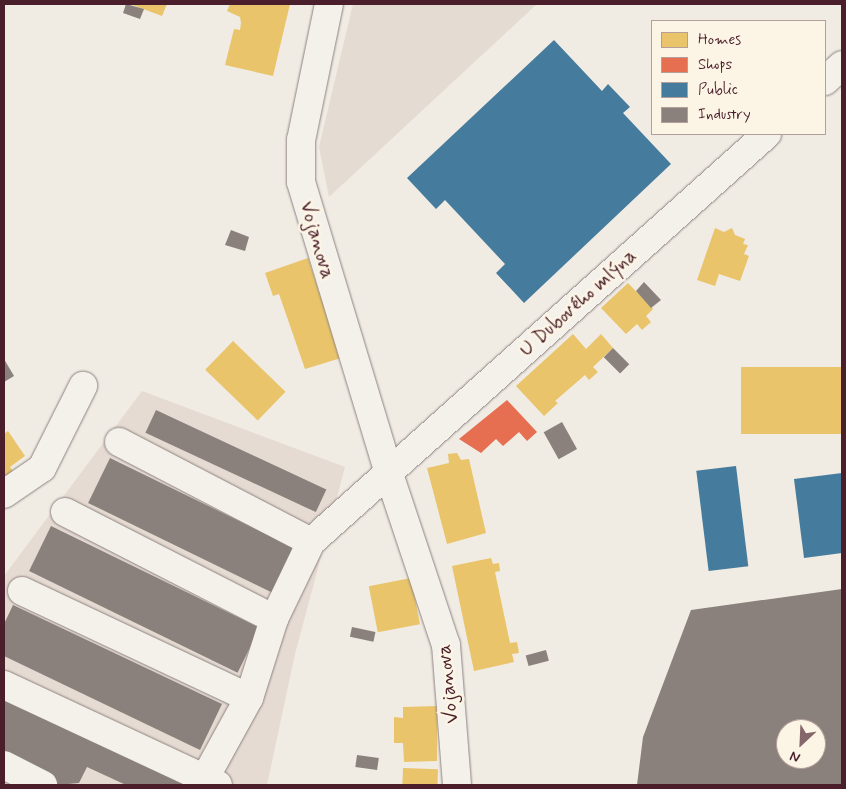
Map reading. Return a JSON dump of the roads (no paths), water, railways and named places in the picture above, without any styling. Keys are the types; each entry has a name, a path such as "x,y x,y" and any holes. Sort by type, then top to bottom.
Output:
{"street":[{"name":"Vojanova","path":"330,4 300,140 301,182 388,472 446,645 458,785"},
{"path":"826,79 842,65"},
{"name":"U Dubového mlýna","path":"388,472 766,135"},
{"path":"4,494 42,468 83,386"},
{"path":"119,442 312,542"},
{"path":"4,685 212,782 248,698 274,619 312,542 388,472"},
{"path":"65,512 274,619"},
{"path":"22,591 248,698"},
{"path":"4,765 43,785"}]}
